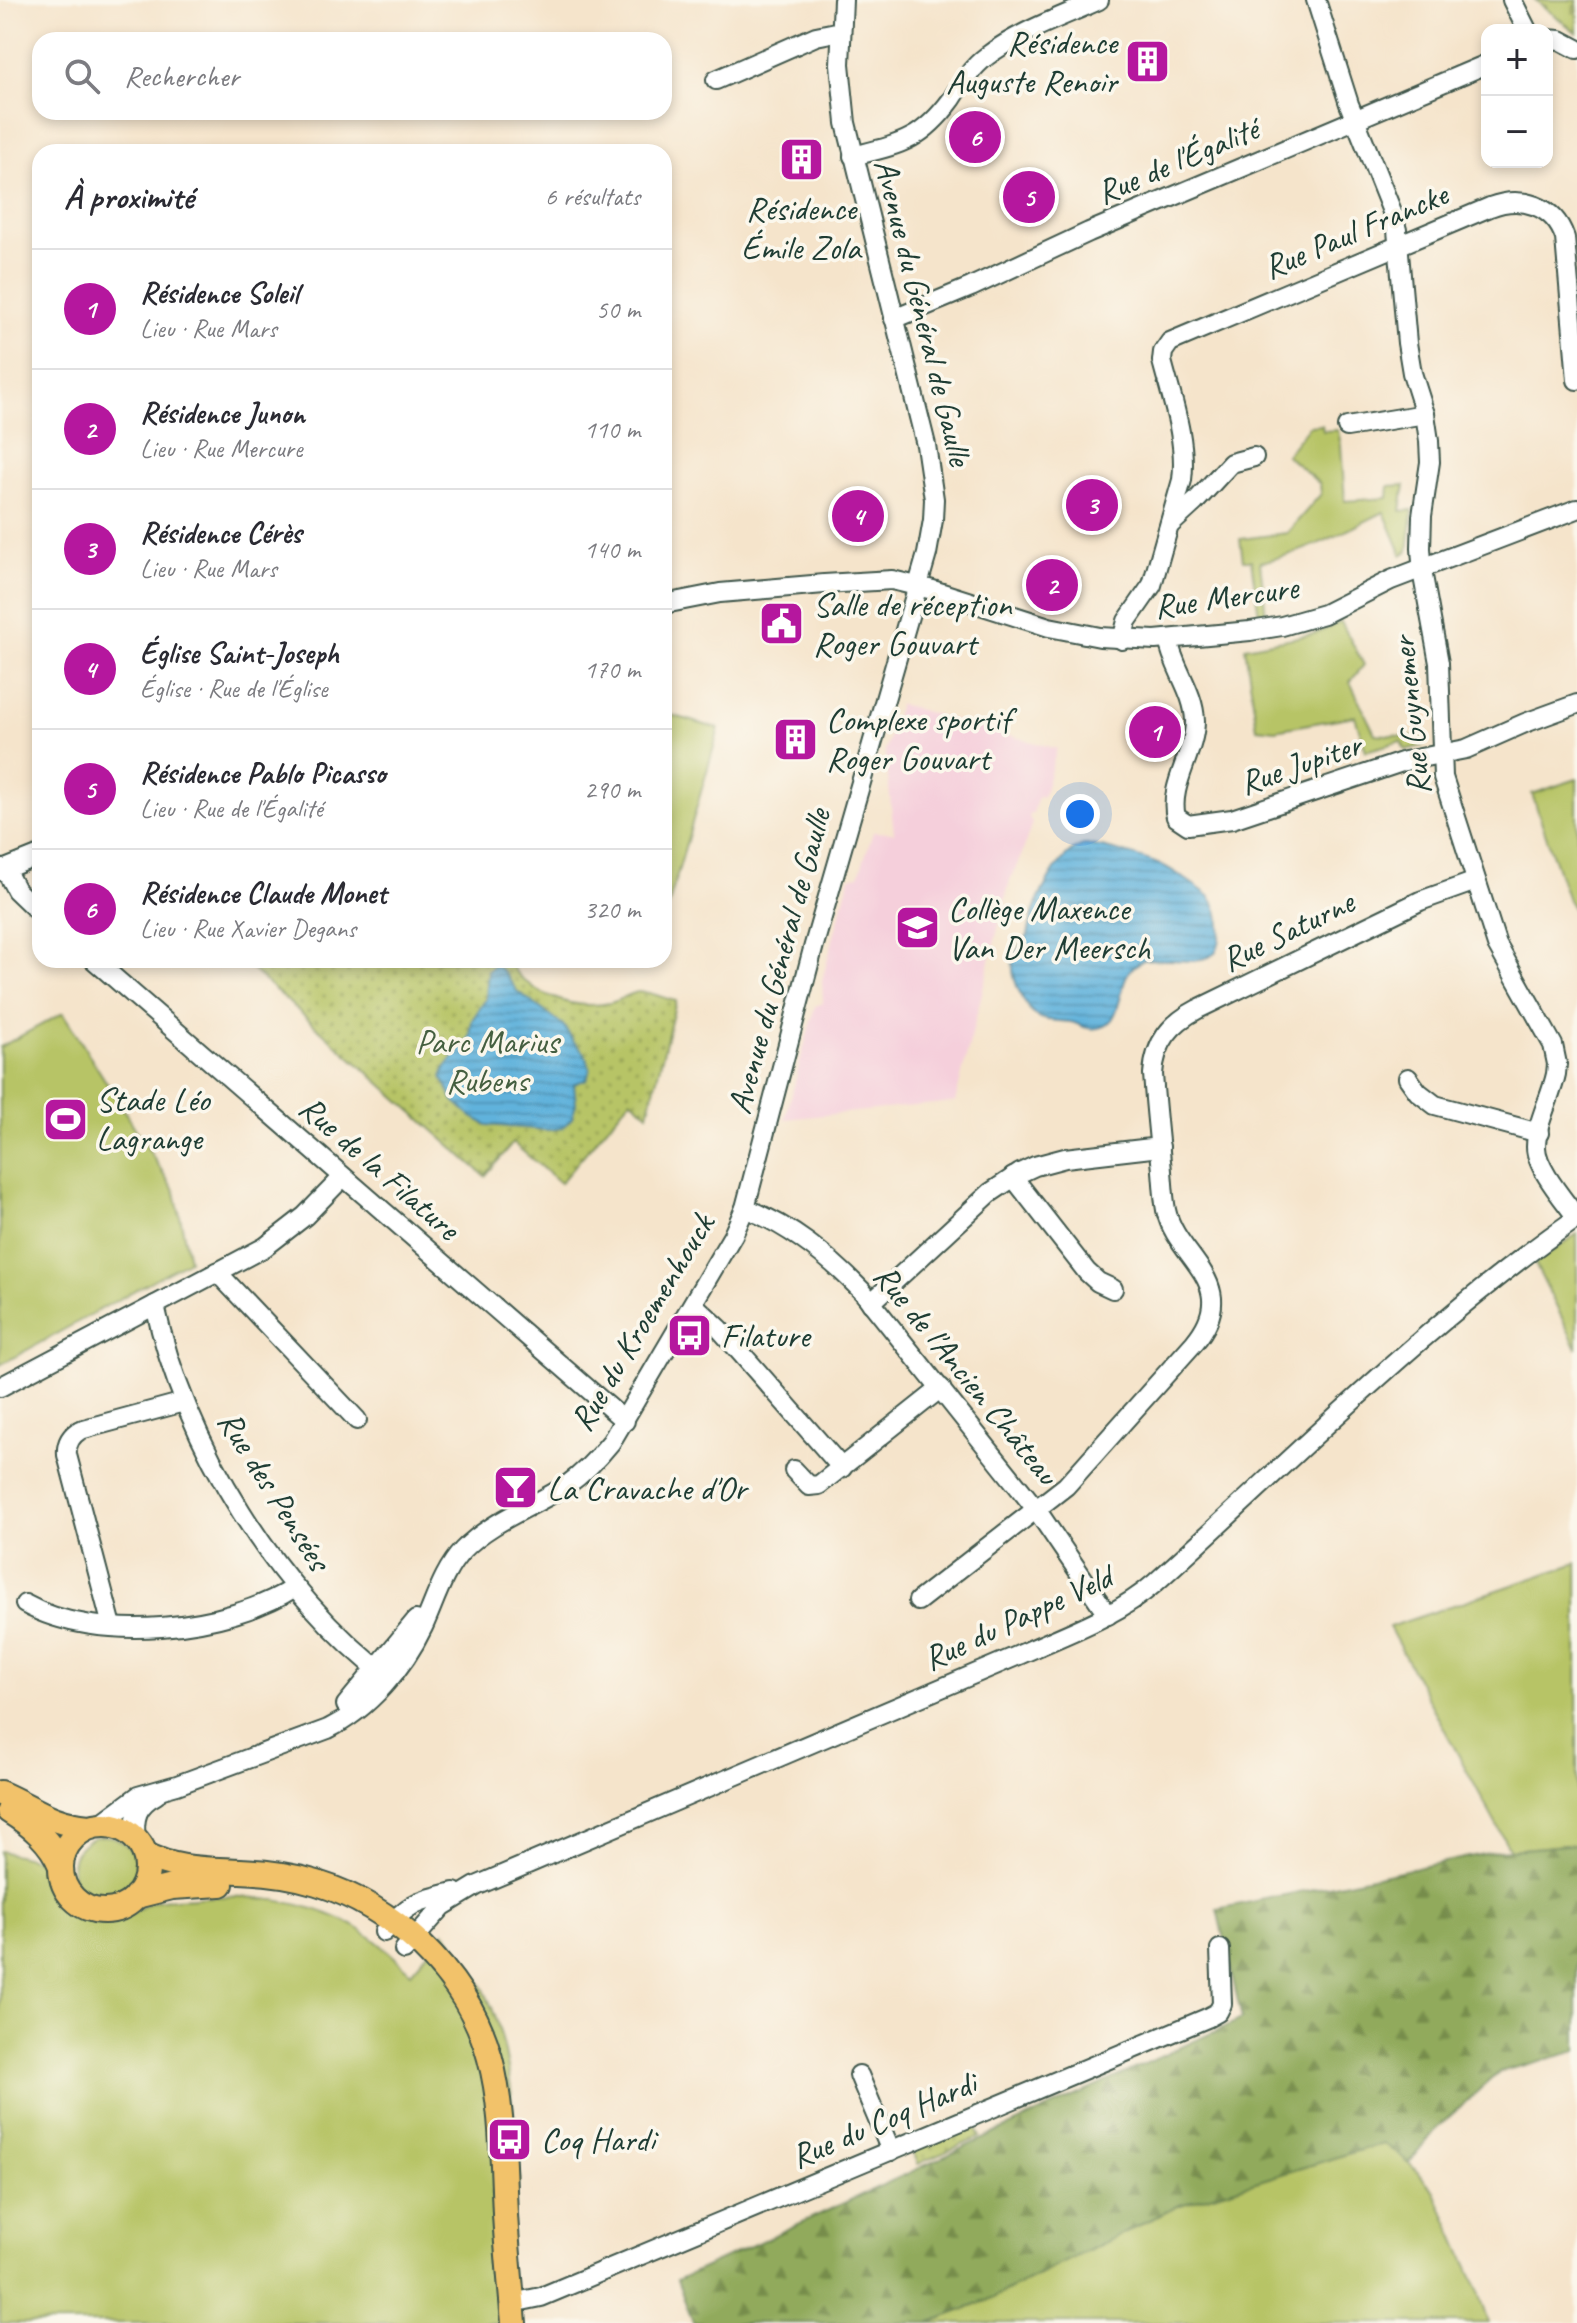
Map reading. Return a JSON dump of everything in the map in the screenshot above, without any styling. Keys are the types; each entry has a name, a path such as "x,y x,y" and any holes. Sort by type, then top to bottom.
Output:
{"main road":[{"path":"0,1793 65,1824 118,1827 140,1847 179,1867 298,1877 341,1891 409,1944 440,1989 469,2019 486,2086 505,2215 513,2313"},
{"path":"0,1806 41,1836 61,1866"},
{"path":"94,1826 78,1833 68,1844 61,1866 67,1890 77,1902 91,1909 116,1909 136,1896 146,1876 140,1847"},
{"path":"136,1896 195,1884 265,1886 327,1901 388,1927"}],"street":[{"name":"Avenue du Général de Gaulle","path":"745,1208 824,910 919,586 932,530 934,489 926,445 842,102 843,0"},
{"path":"853,156 913,138 935,120 970,73 988,55 1099,0"},
{"name":"Rue Guynemer","path":"1316,0 1355,120 1394,216 1399,246 1410,363 1425,414 1430,452 1421,528 1422,568 1439,663 1441,754 1445,783 1497,945 1555,1050 1555,1079 1536,1149 1539,1161 1577,1218"},
{"path":"1512,0 1524,24"},
{"path":"716,80 816,36 841,31"},
{"path":"1553,39 1577,49"},
{"name":"Rue de l'Égalité","path":"894,319 1089,232 1481,67"},
{"name":"Rue Paul Francke","path":"1122,640 1127,621 1152,585 1180,490 1184,454 1162,361 1167,345 1504,202 1527,203 1549,213 1559,224 1566,246 1577,380"},
{"path":"1347,427 1425,414"},
{"path":"1171,524 1231,463 1254,457"},
{"name":"Rue Mercure","path":"672,602 720,593 892,580 1049,627 1122,640 1250,631 1333,610 1422,568 1577,509"},
{"name":"Rue Jupiter","path":"1168,639 1171,655 1190,694 1194,716 1193,736 1175,799 1175,813 1179,821 1193,825 1225,821 1405,761 1466,749 1577,704"},
{"path":"32,858 2,870 32,905"},
{"name":"Rue Saturne","path":"1160,1147 1153,1066 1165,1035 1175,1023 1189,1013 1420,901 1476,881"},
{"name":"Rue de la Filature","path":"103,968 625,1421"},
{"path":"1408,1078 1418,1092 1435,1105 1539,1133"},
{"path":"871,1303 990,1193 1013,1177 1035,1166 1065,1158 1160,1147 1167,1215 1206,1277 1210,1295 1208,1320 1194,1343 1071,1481 918,1601"},
{"path":"0,1387 265,1247 305,1216 343,1177"},
{"path":"1013,1177 1087,1272 1113,1289"},
{"name":"Rue de l'Ancien Château","path":"745,1208 773,1220 811,1245 838,1267 871,1303 1036,1509 1108,1615"},
{"name":"Rue du Kroemenhouck","path":"94,1826 138,1796 177,1785 338,1724 368,1699 406,1634 468,1545 576,1478 605,1450 693,1304 745,1208"},
{"name":"Rue du Pappe Veld","path":"388,1927 403,1910 416,1902 476,1886 1108,1615 1155,1583 1459,1308 1577,1218"},
{"path":"217,1272 357,1420"},
{"path":"693,1304 713,1322 842,1468"},
{"name":"Rue des Pensées","path":"155,1305 167,1357 184,1402 232,1495 295,1587 346,1642 383,1674"},
{"path":"794,1470 812,1487 819,1485 941,1388"},
{"path":"112,1626 67,1455 67,1445 80,1430 184,1402"},
{"path":"25,1604 57,1617 112,1626 162,1625 208,1620 254,1608 295,1587"},
{"name":"Rue du Kroemenhouck","path":"140,1847 135,1820 141,1806 177,1785"},
{"name":"Rue du Pappe Veld","path":"409,1944 443,1906 476,1886"},
{"name":"Rue du Coq Hardi","path":"513,2313 541,2297 1213,2015 1221,2009 1223,1996 1220,1949"},
{"path":"859,2075 891,2151"}],"shaded area":[{"name":"Collège Maxence Van Der Meersch","path":"899,704 1057,749 1043,797 1038,796 1029,817 1032,823 1010,880 955,1102 785,1119 815,1006 823,1003 822,980 850,877 859,875 873,832 894,833 885,751"}],"green space":[{"path":"1535,0 1577,0 1577,33"},
{"path":"1322,425 1323,431 1338,430 1345,501 1388,498 1389,486 1405,485 1401,511 1413,510 1408,551 1402,555 1384,512 1308,548 1260,562 1266,615 1259,615 1251,560 1243,560 1240,539 1287,533 1321,494 1320,484 1286,455 1309,426"},
{"path":"1341,622 1364,665 1350,682 1375,734 1428,738 1422,746 1405,750 1401,741 1366,751 1355,716 1275,730 1257,728 1245,647 1314,634"},
{"path":"672,715 719,729 672,893"},
{"path":"1577,779 1577,914 1568,900 1532,794"},
{"name":"Parc Marius Rubens","path":"250,968 513,968 539,991 566,1002 610,1003 640,992 676,1001 648,1114 631,1099 560,1183 513,1143 485,1176"},
{"name":"Stade Léo Lagrange","path":"63,1013 175,1192 189,1260 0,1365 0,1047"},
{"path":"1577,1234 1577,1348 1535,1264"},
{"path":"1577,1563 1577,1844 1510,1850 1389,1627"},
{"path":"98,1836 110,1836 127,1845 134,1856 134,1880 127,1891 110,1900 98,1900 86,1895 77,1886 72,1874 72,1862 77,1850 86,1841"},
{"path":"1577,1844 1577,2051 1499,2072 1438,2127 1409,2163 1383,2143 1180,2205 982,2303 928,2323 693,2323 677,2280 1242,2019 1217,1909 1498,1851"},
{"path":"0,1851 47,1862 52,1883 62,1902 76,1915 97,1923 114,1923 145,1905 162,1900 235,1897 276,1900 316,1910 354,1926 411,1972 445,1932 486,1994 507,2061 520,2181 492,2193 501,2323 0,2323"},
{"path":"974,2123 980,2137 918,2164 912,2149"},
{"path":"1383,2143 1409,2163 1434,2190 1479,2292 1489,2323 928,2323 982,2303 1180,2205"}],"water":[{"path":"1084,845 1124,853 1168,868 1211,898 1220,926 1218,947 1209,957 1194,961 1145,959 1134,966 1127,975 1112,1019 1099,1028 1035,1015 1020,994 1013,968 1014,957 1028,935 1034,911 1047,882 1068,855"},
{"path":"499,968 503,971 517,991 563,1025 585,1053 590,1070 587,1079 574,1084 576,1104 572,1118 562,1128 548,1130 487,1125 454,1101 442,1077 446,1067 470,1037 472,1020 486,999 488,971"}],"place":[{"name":"Résidence Auguste Renoir","path":"1148,62"},
{"name":"Résidence Claude Monet","path":"975,137"},
{"name":"Résidence Émile Zola","path":"801,160"},
{"name":"Résidence Pablo Picasso","path":"1029,197"},
{"name":"Résidence Cérès","path":"1092,505"},
{"name":"Église Saint-Joseph","path":"858,516"},
{"name":"Résidence Junon","path":"1052,585"},
{"name":"Salle de réception Roger Gouvart","path":"782,624"},
{"name":"Résidence Soleil","path":"1155,732"},
{"name":"Complexe sportif Roger Gouvart","path":"795,739"},
{"name":"Collège Maxence Van Der Meersch","path":"917,928"},
{"name":"Stade Léo Lagrange","path":"65,1119"},
{"name":"Filature","path":"690,1335"},
{"name":"La Cravache d'Or","path":"516,1488"},
{"name":"Coq Hardi","path":"510,2139"}]}
